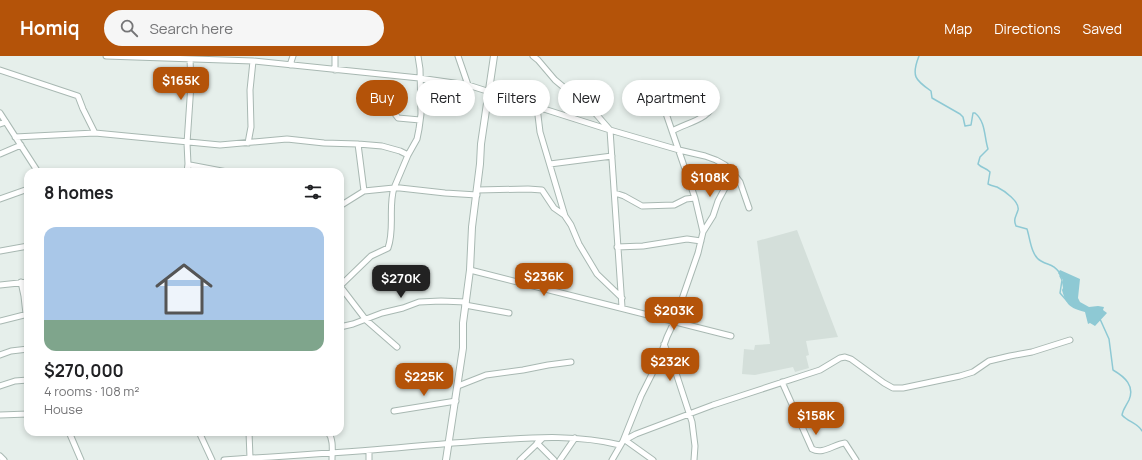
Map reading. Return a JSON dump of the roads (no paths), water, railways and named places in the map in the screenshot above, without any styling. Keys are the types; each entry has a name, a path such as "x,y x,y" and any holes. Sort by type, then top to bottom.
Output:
{"street":[{"path":"106,56 190,59 222,58 433,80"},
{"path":"290,65 293,56"},
{"path":"335,56 335,70"},
{"path":"344,286 371,256 388,248 390,241 394,188 408,155 417,139 420,120 420,69 418,56"},
{"path":"458,56 466,80"},
{"path":"491,80 494,56"},
{"path":"533,56 556,80 596,114 610,130 622,307"},
{"path":"188,168 187,143 191,84 190,59"},
{"path":"248,143 251,127 250,90 253,61"},
{"path":"0,70 78,96 95,133"},
{"path":"550,111 716,160 733,173 740,182 749,208"},
{"path":"0,113 35,168"},
{"path":"397,116 398,118 420,120"},
{"path":"447,459 463,348 463,330 470,270 472,227 485,116"},
{"path":"538,116 540,132 565,216 571,225 579,244 598,274 622,298"},
{"path":"667,116 695,198 703,232"},
{"path":"672,131 705,116"},
{"path":"0,124 6,122"},
{"path":"15,137 95,133 220,145 287,139 324,143 382,146 408,155"},
{"path":"358,144 364,191"},
{"path":"0,154 21,145"},
{"path":"550,164 612,156"},
{"path":"188,164 190,166 202,168"},
{"path":"612,460 622,442 641,396 658,362 674,322 703,232 713,216 718,201 733,173"},
{"path":"344,204 364,191 394,188 445,193 477,193 528,189 542,190 551,205 565,216"},
{"path":"0,199 24,190"},
{"path":"615,193 624,196 642,206 674,205 686,199 695,198"},
{"path":"617,247 643,246 687,238 701,241"},
{"path":"0,251 24,247"},
{"path":"470,270 622,307 731,336"},
{"path":"0,285 21,282 24,298"},
{"path":"344,293 366,320 398,347"},
{"path":"344,326 419,302 441,301 466,304 508,313"},
{"path":"0,321 24,315"},
{"path":"622,442 636,434 713,404 820,370 840,358 845,357 851,359 884,383 894,388 903,388 960,376 973,372 989,361 1032,352 1070,340"},
{"path":"664,344 674,368 692,422 695,446 694,460"},
{"path":"0,355 11,350 24,348"},
{"path":"458,386 486,375 523,370 548,364 571,362"},
{"path":"0,386 15,381 24,380"},
{"path":"782,382 812,448 819,451 845,443 856,460"},
{"path":"394,410 456,401"},
{"path":"0,415 24,414"},
{"path":"71,436 81,460"},
{"path":"201,436 212,460"},
{"path":"248,436 250,458"},
{"path":"330,436 333,452 332,460"},
{"path":"224,460 449,443 543,438 575,438 622,442 653,460"},
{"path":"520,460 543,438"},
{"path":"560,460 575,438"},
{"path":"537,444 554,460"},
{"path":"369,450 369,460"},
{"path":"0,456 4,460"}],"water":[{"path":"1060,270 1080,279 1078,298 1080,302 1089,307 1104,307 1103,310 1107,313 1095,326 1090,323 1088,324 1085,312 1072,307 1065,299 1062,290 1063,280 1058,273"}],"waterway":[{"path":"919,56 915,68 916,77 921,84 931,91 932,98 960,114 963,117 965,126 971,125 973,113 979,117 983,125 988,149 980,157 978,164 990,172 988,184 997,187 1014,200 1018,207 1015,220 1016,226 1027,229 1031,246 1038,259 1057,269 1059,272"},
{"path":"1060,276 1062,280 1060,293 1067,301"},
{"path":"1100,319 1109,339 1113,370 1128,382 1131,390 1131,395 1122,415 1138,426 1142,431"}]}
